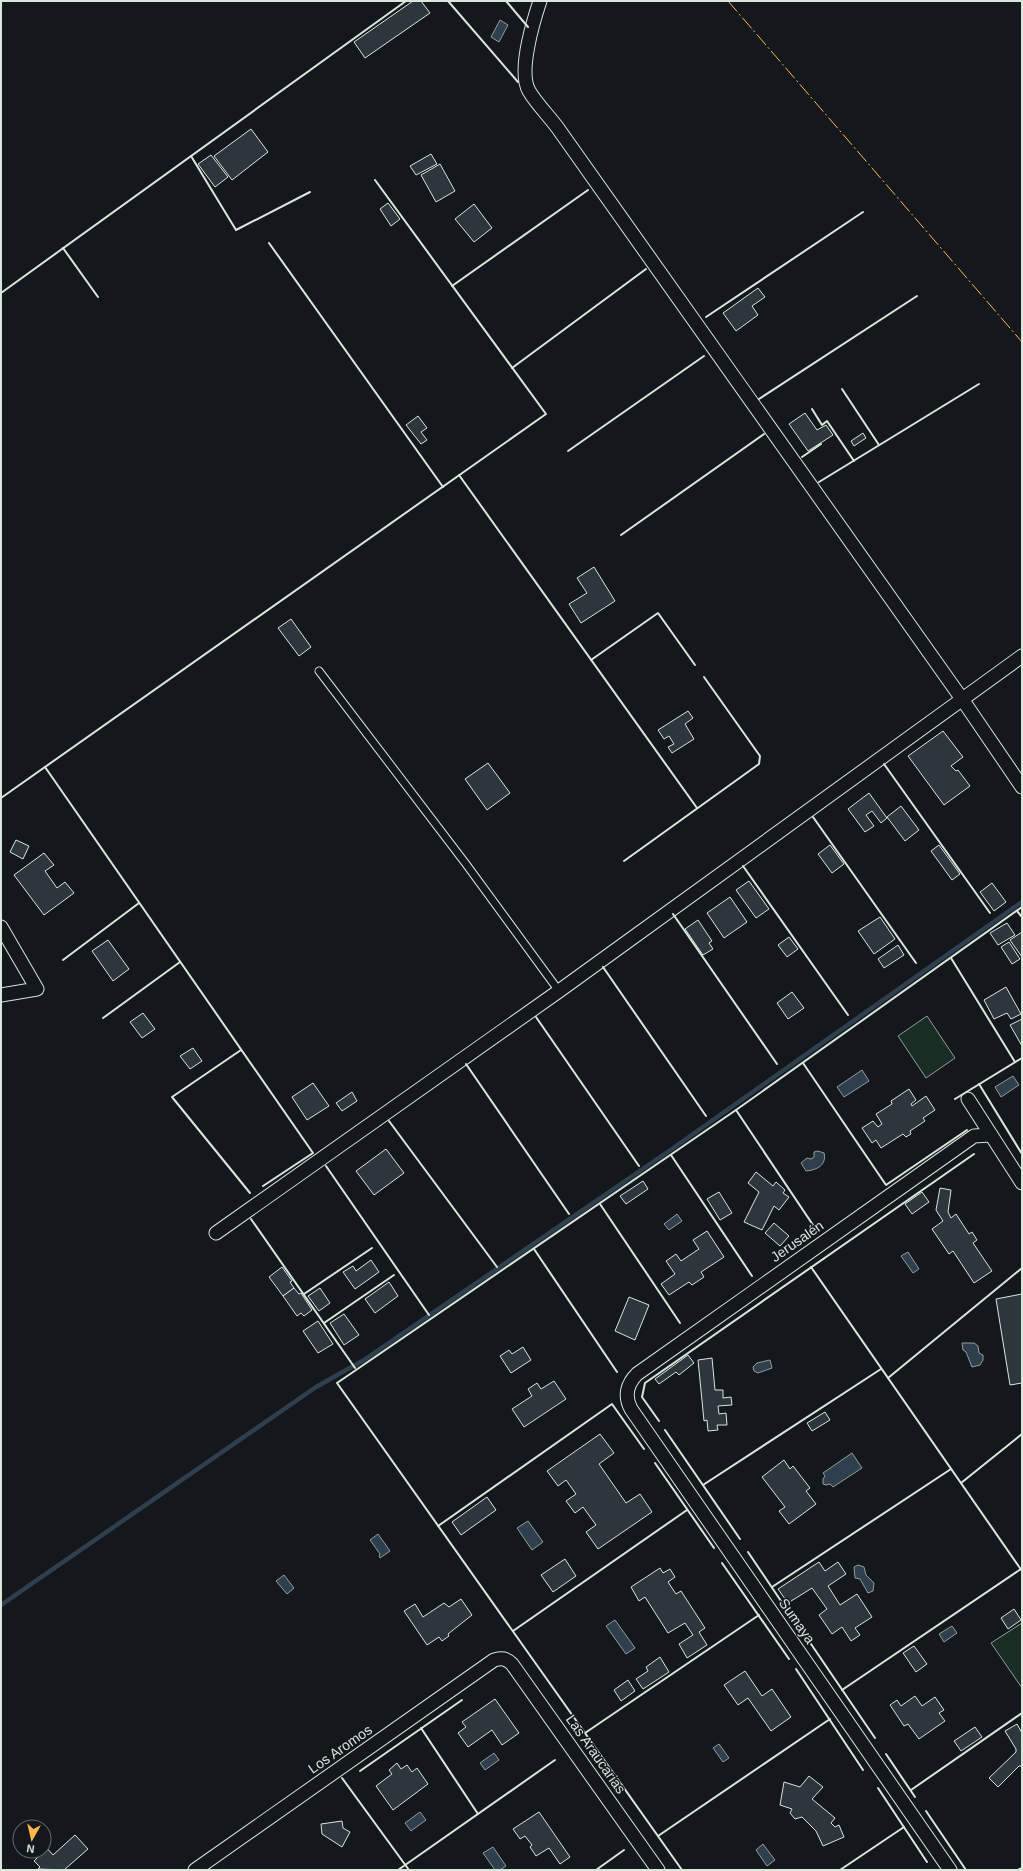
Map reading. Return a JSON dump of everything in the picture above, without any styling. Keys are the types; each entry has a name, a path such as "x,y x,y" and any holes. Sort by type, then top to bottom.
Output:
{"street":[{"path":"540,1 534,19 525,70 525,80 529,91 557,127 1022,786"},
{"path":"216,1233 559,991 1022,656"},
{"path":"1,927 37,989 1,995"},
{"path":"968,1099 1022,1183"},
{"name":"Jerusalén","path":"628,1386 637,1374 974,1136 991,1135"},
{"name":"Sumaya","path":"628,1386 627,1398 631,1409 950,1870"},
{"name":"Los Aromos","path":"195,1870 494,1660 505,1658"},
{"name":"Las Araucarias","path":"505,1658 512,1664 658,1870"}],"lane":[{"path":"320,671 466,864 559,991"}],"green space":[{"path":"927,1016 955,1058 926,1078 898,1036"},
{"path":"1022,1623 1022,1688 991,1643"}],"water":[{"path":"500,20 508,25 499,42 491,37"},
{"path":"862,1070 869,1081 844,1097 837,1087"},
{"path":"1013,1076 1019,1085 1001,1097 995,1087"},
{"path":"818,1151 824,1153 825,1157 823,1164 817,1168 806,1171 801,1163 807,1158 811,1159 814,1157 814,1152"},
{"path":"677,1214 682,1221 669,1230 664,1224"},
{"path":"908,1252 919,1269 913,1273 901,1256"},
{"path":"962,1343 974,1343 978,1346 979,1353 983,1355 983,1360 980,1365 972,1367 966,1352 963,1350"},
{"path":"770,1360 772,1368 758,1373 754,1371 753,1367 757,1363"},
{"path":"852,1453 862,1468 833,1487 830,1484 823,1484 823,1479 825,1476 823,1473"},
{"path":"528,1521 543,1542 532,1550 517,1528"},
{"path":"378,1534 390,1551 380,1558 380,1554 370,1540"},
{"path":"858,1565 864,1567 866,1575 874,1583 873,1591 868,1593 860,1579 855,1578 854,1567"},
{"path":"284,1575 294,1588 287,1594 276,1581"},
{"path":"615,1620 635,1648 626,1654 606,1626"},
{"path":"952,1626 957,1633 944,1642 939,1634"},
{"path":"719,1744 729,1758 723,1762 713,1748"},
{"path":"494,1753 499,1760 485,1770 480,1763"},
{"path":"420,1812 426,1820 411,1831 405,1823"},
{"path":"763,1844 775,1860 767,1866 756,1850"},
{"path":"493,1847 506,1866 500,1870 495,1870 483,1853"}],"building":[{"path":"413,1 421,1 430,13 365,58 354,42"},
{"path":"251,129 268,152 232,180 214,156"},
{"path":"431,154 437,164 416,175 410,166"},
{"path":"211,155 228,177 215,187 198,164"},
{"path":"440,164 455,191 436,202 421,175"},
{"path":"388,203 400,219 391,226 380,209"},
{"path":"474,204 492,228 474,242 455,219"},
{"path":"758,288 765,297 752,306 758,315 736,331 723,313"},
{"path":"805,413 817,430 826,425 833,435 808,451 789,424"},
{"path":"418,416 427,428 421,432 427,440 421,444 406,425"},
{"path":"863,433 866,438 854,446 851,441"},
{"path":"594,567 615,601 581,623 569,604 587,593 577,578"},
{"path":"291,619 311,647 299,656 278,628"},
{"path":"688,711 693,718 685,724 694,739 672,753 668,747 674,744 669,736 664,739 658,730"},
{"path":"943,731 963,757 951,766 956,771 958,770 970,786 944,805 908,756"},
{"path":"488,763 510,793 487,810 465,779"},
{"path":"869,793 887,818 881,823 872,811 866,815 874,826 865,832 848,809"},
{"path":"901,806 919,830 905,841 887,817"},
{"path":"16,840 29,846 23,859 10,852"},
{"path":"830,845 844,864 832,873 818,854"},
{"path":"939,845 960,874 952,880 931,851"},
{"path":"44,853 54,865 45,871 57,888 65,882 74,893 44,915 14,875"},
{"path":"749,881 769,909 756,918 736,890"},
{"path":"992,883 1006,902 994,911 980,892"},
{"path":"730,897 747,922 724,938 707,913"},
{"path":"880,917 895,939 874,954 858,931"},
{"path":"698,920 712,941 709,943 713,949 703,955 685,929"},
{"path":"1007,923 1015,935 998,945 990,933"},
{"path":"1022,932 1022,957 1010,940"},
{"path":"789,937 798,949 787,957 778,945"},
{"path":"108,940 129,969 113,981 92,951"},
{"path":"1009,942 1020,959 1012,964 1001,947"},
{"path":"898,945 904,955 884,968 878,959"},
{"path":"1006,987 1021,1014 1011,1019 1007,1013 994,1019 984,1000"},
{"path":"792,992 804,1008 788,1019 777,1003"},
{"path":"143,1013 155,1029 142,1038 130,1022"},
{"path":"1022,1019 1022,1046 1010,1025"},
{"path":"193,1048 202,1061 190,1069 180,1056"},
{"path":"313,1083 329,1106 307,1120 292,1097"},
{"path":"909,1089 916,1100 911,1104 912,1106 926,1096 935,1110 923,1118 925,1121 910,1131 911,1134 906,1137 903,1134 881,1148 876,1140 872,1143 862,1128 873,1121 878,1127 882,1124 876,1114 892,1104 891,1101"},
{"path":"352,1092 357,1101 342,1111 336,1103"},
{"path":"386,1149 404,1173 374,1195 356,1171"},
{"path":"756,1172 773,1186 776,1182 785,1190 783,1193 789,1197 779,1210 774,1206 762,1230 744,1222 759,1192 748,1183"},
{"path":"643,1181 648,1189 626,1204 620,1196"},
{"path":"940,1188 951,1190 948,1212 951,1218 956,1214 969,1234 972,1232 977,1240 973,1243 992,1271 974,1283 953,1251 949,1254 932,1229 943,1221 936,1210"},
{"path":"719,1192 732,1213 720,1220 707,1199"},
{"path":"922,1192 929,1202 912,1214 905,1204"},
{"path":"774,1223 789,1236 780,1246 765,1233"},
{"path":"707,1231 724,1257 701,1272 704,1277 692,1285 689,1282 669,1295 661,1284 675,1274 666,1261 676,1254 681,1261 699,1249 693,1240"},
{"path":"371,1260 379,1272 355,1289 343,1272 353,1266 356,1271"},
{"path":"282,1267 292,1281 290,1282 294,1288 283,1296 269,1277"},
{"path":"389,1282 398,1296 375,1313 365,1299"},
{"path":"294,1288 299,1294 301,1293 312,1310 304,1316 301,1313 297,1316 283,1296"},
{"path":"320,1288 330,1303 319,1311 308,1296"},
{"path":"1022,1294 1022,1383 1010,1385 996,1299"},
{"path":"629,1297 649,1305 635,1340 615,1331"},
{"path":"344,1314 359,1335 344,1345 330,1323"},
{"path":"318,1321 333,1344 318,1353 303,1331"},
{"path":"523,1347 531,1360 511,1373 500,1356 509,1350 512,1354"},
{"path":"688,1355 694,1363 679,1375 676,1372 659,1384 655,1379"},
{"path":"712,1358 715,1390 723,1390 723,1398 731,1397 732,1405 718,1406 719,1414 726,1413 727,1425 717,1425 718,1430 708,1431 707,1420 704,1421 698,1360"},
{"path":"554,1381 566,1399 524,1427 512,1409 532,1396 528,1389 537,1383 541,1389"},
{"path":"825,1412 830,1420 812,1431 807,1423"},
{"path":"600,1434 614,1453 599,1464 626,1503 640,1494 652,1512 598,1549 586,1532 596,1525 583,1507 575,1513 566,1501 576,1494 566,1480 558,1486 547,1471"},
{"path":"784,1460 790,1469 793,1466 810,1488 806,1491 816,1504 789,1524 779,1511 785,1507 762,1477"},
{"path":"487,1497 496,1510 461,1535 452,1522"},
{"path":"565,1559 576,1576 553,1592 541,1575"},
{"path":"819,1562 825,1571 838,1562 846,1574 828,1586 840,1605 857,1594 872,1617 855,1628 860,1635 851,1641 842,1627 832,1634 819,1615 827,1609 812,1588 788,1603 778,1589"},
{"path":"660,1568 663,1573 670,1569 675,1577 668,1582 676,1594 681,1591 705,1628 699,1632 707,1645 687,1658 679,1644 693,1635 685,1623 668,1633 645,1597 639,1601 631,1587"},
{"path":"461,1599 472,1615 448,1634 449,1636 442,1641 439,1637 427,1645 404,1611 415,1604 423,1617 444,1603 449,1607"},
{"path":"1014,1609 1021,1620 1008,1629 1001,1618"},
{"path":"914,1646 927,1664 916,1672 903,1653"},
{"path":"660,1657 669,1672 643,1689 636,1679 648,1671 646,1667"},
{"path":"745,1671 762,1696 772,1689 791,1717 771,1731 748,1698 738,1705 724,1685"},
{"path":"628,1680 635,1691 621,1701 614,1690"},
{"path":"915,1696 922,1706 935,1697 944,1710 939,1713 945,1721 919,1739 908,1724 904,1726 890,1705 897,1700 901,1706"},
{"path":"495,1699 519,1733 502,1745 492,1730 468,1747 458,1733 466,1727 462,1722"},
{"path":"1017,1724 1022,1733 1022,1766 1019,1766 998,1787 989,1778 1016,1752 1016,1749 1005,1731"},
{"path":"975,1727 982,1737 961,1751 954,1741"},
{"path":"397,1763 401,1769 407,1765 412,1772 417,1768 428,1784 393,1810 376,1786 392,1774 389,1770"},
{"path":"809,1776 823,1787 812,1799 835,1818 831,1823 835,1827 839,1825 844,1837 823,1846 816,1831 802,1817 795,1819 790,1813 792,1809 780,1805 784,1782 800,1787"},
{"path":"539,1812 570,1857 560,1864 549,1848 536,1856 530,1847 532,1845 525,1836 520,1839 513,1829"},
{"path":"342,1821 343,1828 350,1832 342,1847 322,1834 321,1824"},
{"path":"75,1835 88,1849 64,1870 38,1869 40,1867 34,1861 36,1859 52,1859 52,1854 53,1855"}],"waterway":[{"path":"1,1605 316,1387 364,1360 669,1151 1022,902"}],"wall":[{"path":"1,293 406,1"},
{"path":"448,1 518,82"},
{"path":"506,1 528,27"},
{"path":"191,156 236,230 310,192"},
{"path":"1,798 546,414 375,180"},
{"path":"452,286 588,190"},
{"path":"706,317 863,212"},
{"path":"269,243 443,487"},
{"path":"63,248 98,297"},
{"path":"512,368 646,269"},
{"path":"759,399 917,296"},
{"path":"568,451 704,356"},
{"path":"819,482 979,384"},
{"path":"842,389 879,445"},
{"path":"812,409 822,425 827,421 854,461"},
{"path":"621,535 764,434"},
{"path":"802,457 821,444"},
{"path":"459,475 697,808"},
{"path":"591,660 658,613 695,665"},
{"path":"624,861 759,764 760,756 704,677"},
{"path":"884,764 990,913"},
{"path":"45,767 313,1153 263,1186"},
{"path":"813,817 916,963"},
{"path":"743,866 848,1015"},
{"path":"63,960 139,903"},
{"path":"682,1870 337,1383 736,1110 1022,907"},
{"path":"1017,911 1022,917"},
{"path":"673,914 777,1064"},
{"path":"951,958 1015,1062"},
{"path":"103,1018 180,962"},
{"path":"603,967 706,1116"},
{"path":"536,1017 639,1166"},
{"path":"241,1050 172,1097 250,1193"},
{"path":"955,1099 1022,1058"},
{"path":"803,1063 886,1185 967,1130"},
{"path":"466,1064 569,1214"},
{"path":"979,1084 1022,1154"},
{"path":"736,1110 817,1231"},
{"path":"389,1121 497,1267"},
{"path":"659,1421 642,1397 645,1383 974,1154"},
{"path":"671,1155 752,1276"},
{"path":"326,1166 429,1315"},
{"path":"600,1204 680,1323"},
{"path":"251,1219 355,1368"},
{"path":"304,1294 372,1248"},
{"path":"534,1249 617,1372"},
{"path":"811,1267 1022,1571"},
{"path":"888,1378 1022,1268"},
{"path":"324,1323 394,1275"},
{"path":"703,1485 881,1369"},
{"path":"438,1526 612,1404 644,1449"},
{"path":"665,1430 740,1539"},
{"path":"961,1483 1022,1434"},
{"path":"655,1463 714,1548"},
{"path":"772,1587 951,1469"},
{"path":"513,1631 687,1510"},
{"path":"748,1552 783,1604"},
{"path":"722,1563 789,1659"},
{"path":"842,1690 1021,1569"},
{"path":"585,1733 759,1615"},
{"path":"791,1616 804,1636"},
{"path":"811,1644 875,1738"},
{"path":"796,1669 863,1770"},
{"path":"360,1771 462,1700"},
{"path":"911,1790 1022,1713"},
{"path":"658,1836 830,1719"},
{"path":"421,1728 478,1814"},
{"path":"886,1754 915,1797"},
{"path":"398,1870 555,1760"},
{"path":"342,1778 409,1870"},
{"path":"878,1788 927,1862"},
{"path":"926,1811 966,1870"},
{"path":"840,1870 904,1827"},
{"path":"596,1870 624,1850"},
{"path":"1018,1870 1022,1868"}],"power":[{"path":"728,1 1022,342"}]}
